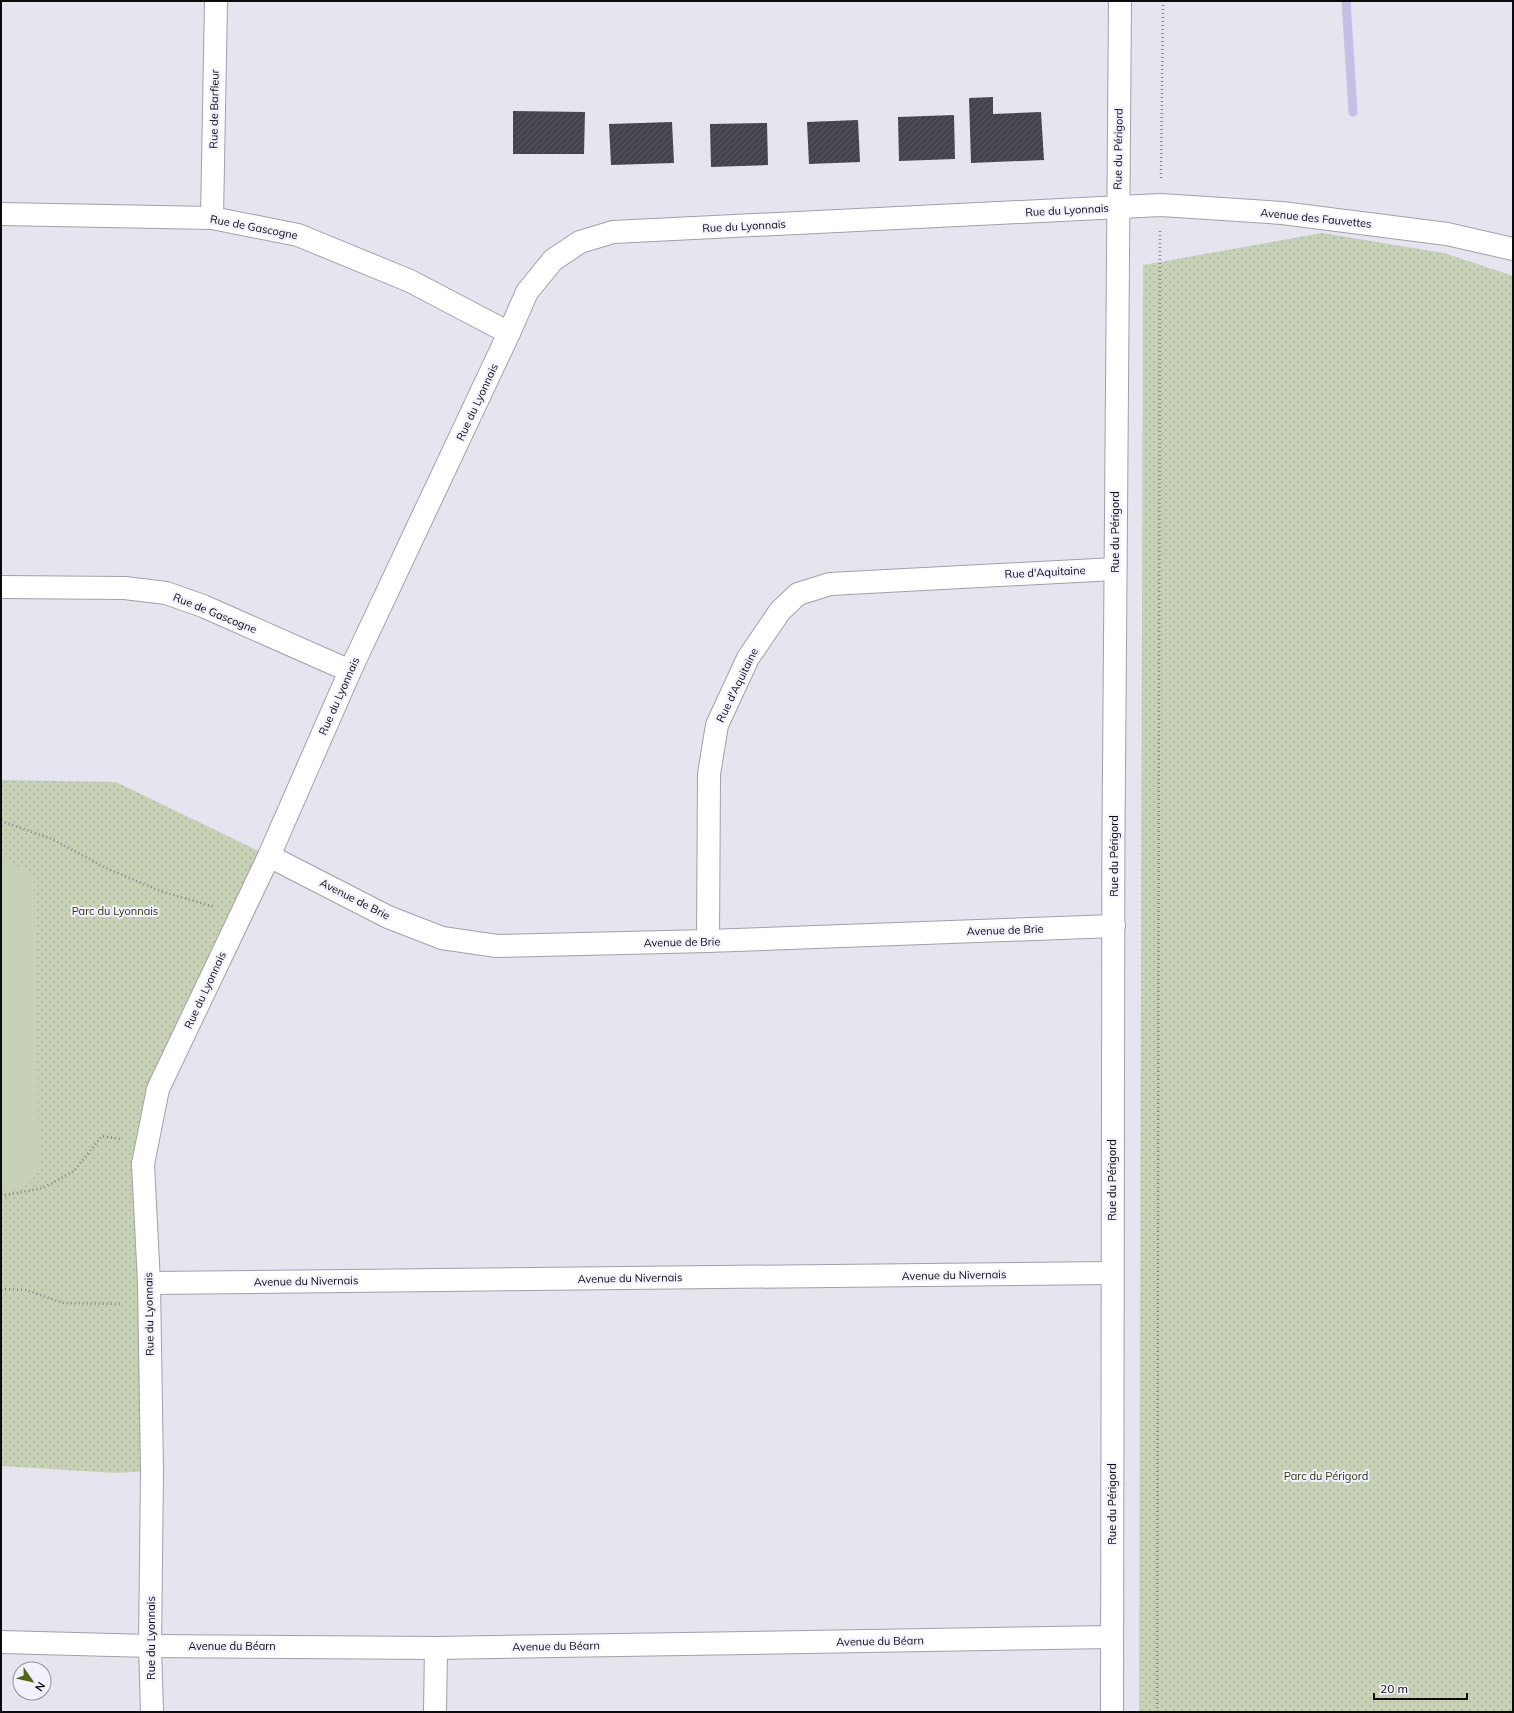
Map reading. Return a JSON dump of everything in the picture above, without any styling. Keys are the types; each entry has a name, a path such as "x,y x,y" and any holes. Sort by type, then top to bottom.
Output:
{"street":[{"name":"Rue de Barfleur","path":"212,218 216,1"},
{"name":"Rue du Périgord","path":"1112,1712 1115,569 1120,1"},
{"name":"Avenue des Fauvettes","path":"1117,207 1160,205 1306,216 1447,234 1513,249"},
{"name":"Rue du Lyonnais","path":"152,1712 150,1646 152,1471 149,1283 143,1164 158,1089 269,856 350,671 527,292 553,260 580,242 613,232 1117,207"},
{"name":"Rue de Gascogne","path":"1,214 212,218 298,235 410,281 509,333"},
{"name":"Rue d'Aquitaine","path":"708,941 709,774 717,725 748,658 780,611 798,594 830,584 1115,569"},
{"name":"Rue de Gascogne","path":"1,587 125,588 166,593 203,606 350,671"},
{"name":"Avenue de Brie","path":"269,856 388,916 442,938 497,946 708,941 1114,926"},
{"name":"Avenue du Nivernais","path":"149,1283 1112,1273"},
{"name":"Avenue du Béarn","path":"1,1642 150,1646 436,1648 1112,1637"},
{"path":"435,1712 436,1648"}],"path":[{"path":"1157,1712 1160,205 1163,1"},
{"path":"1,821 52,839 108,869 163,892 241,915"},
{"path":"1,1196 43,1188 74,1171 102,1136 147,1143"},
{"path":"1,1289 26,1290 63,1303 149,1304"}],"green space":[{"name":"Parc du Périgord","path":"1322,233 1444,253 1513,276 1513,1712 1139,1712 1143,265"},
{"name":"Parc du Lyonnais","path":"1,780 116,782 269,856 158,1089 143,1164 152,1471 116,1473 1,1466"},
{"path":"1,858 34,875 39,1171 31,1181 23,1187 14,1190 1,1190"}],"building":[{"path":"993,97 993,114 1041,112 1044,160 971,163 969,98"},
{"path":"513,111 585,112 584,154 513,154"},
{"path":"954,115 955,159 899,161 898,117"},
{"path":"858,120 860,162 809,164 807,122"},
{"path":"672,122 674,163 611,165 609,124"},
{"path":"767,123 768,165 711,167 710,124"}],"waterway":[{"path":"1346,1 1353,112"}]}
